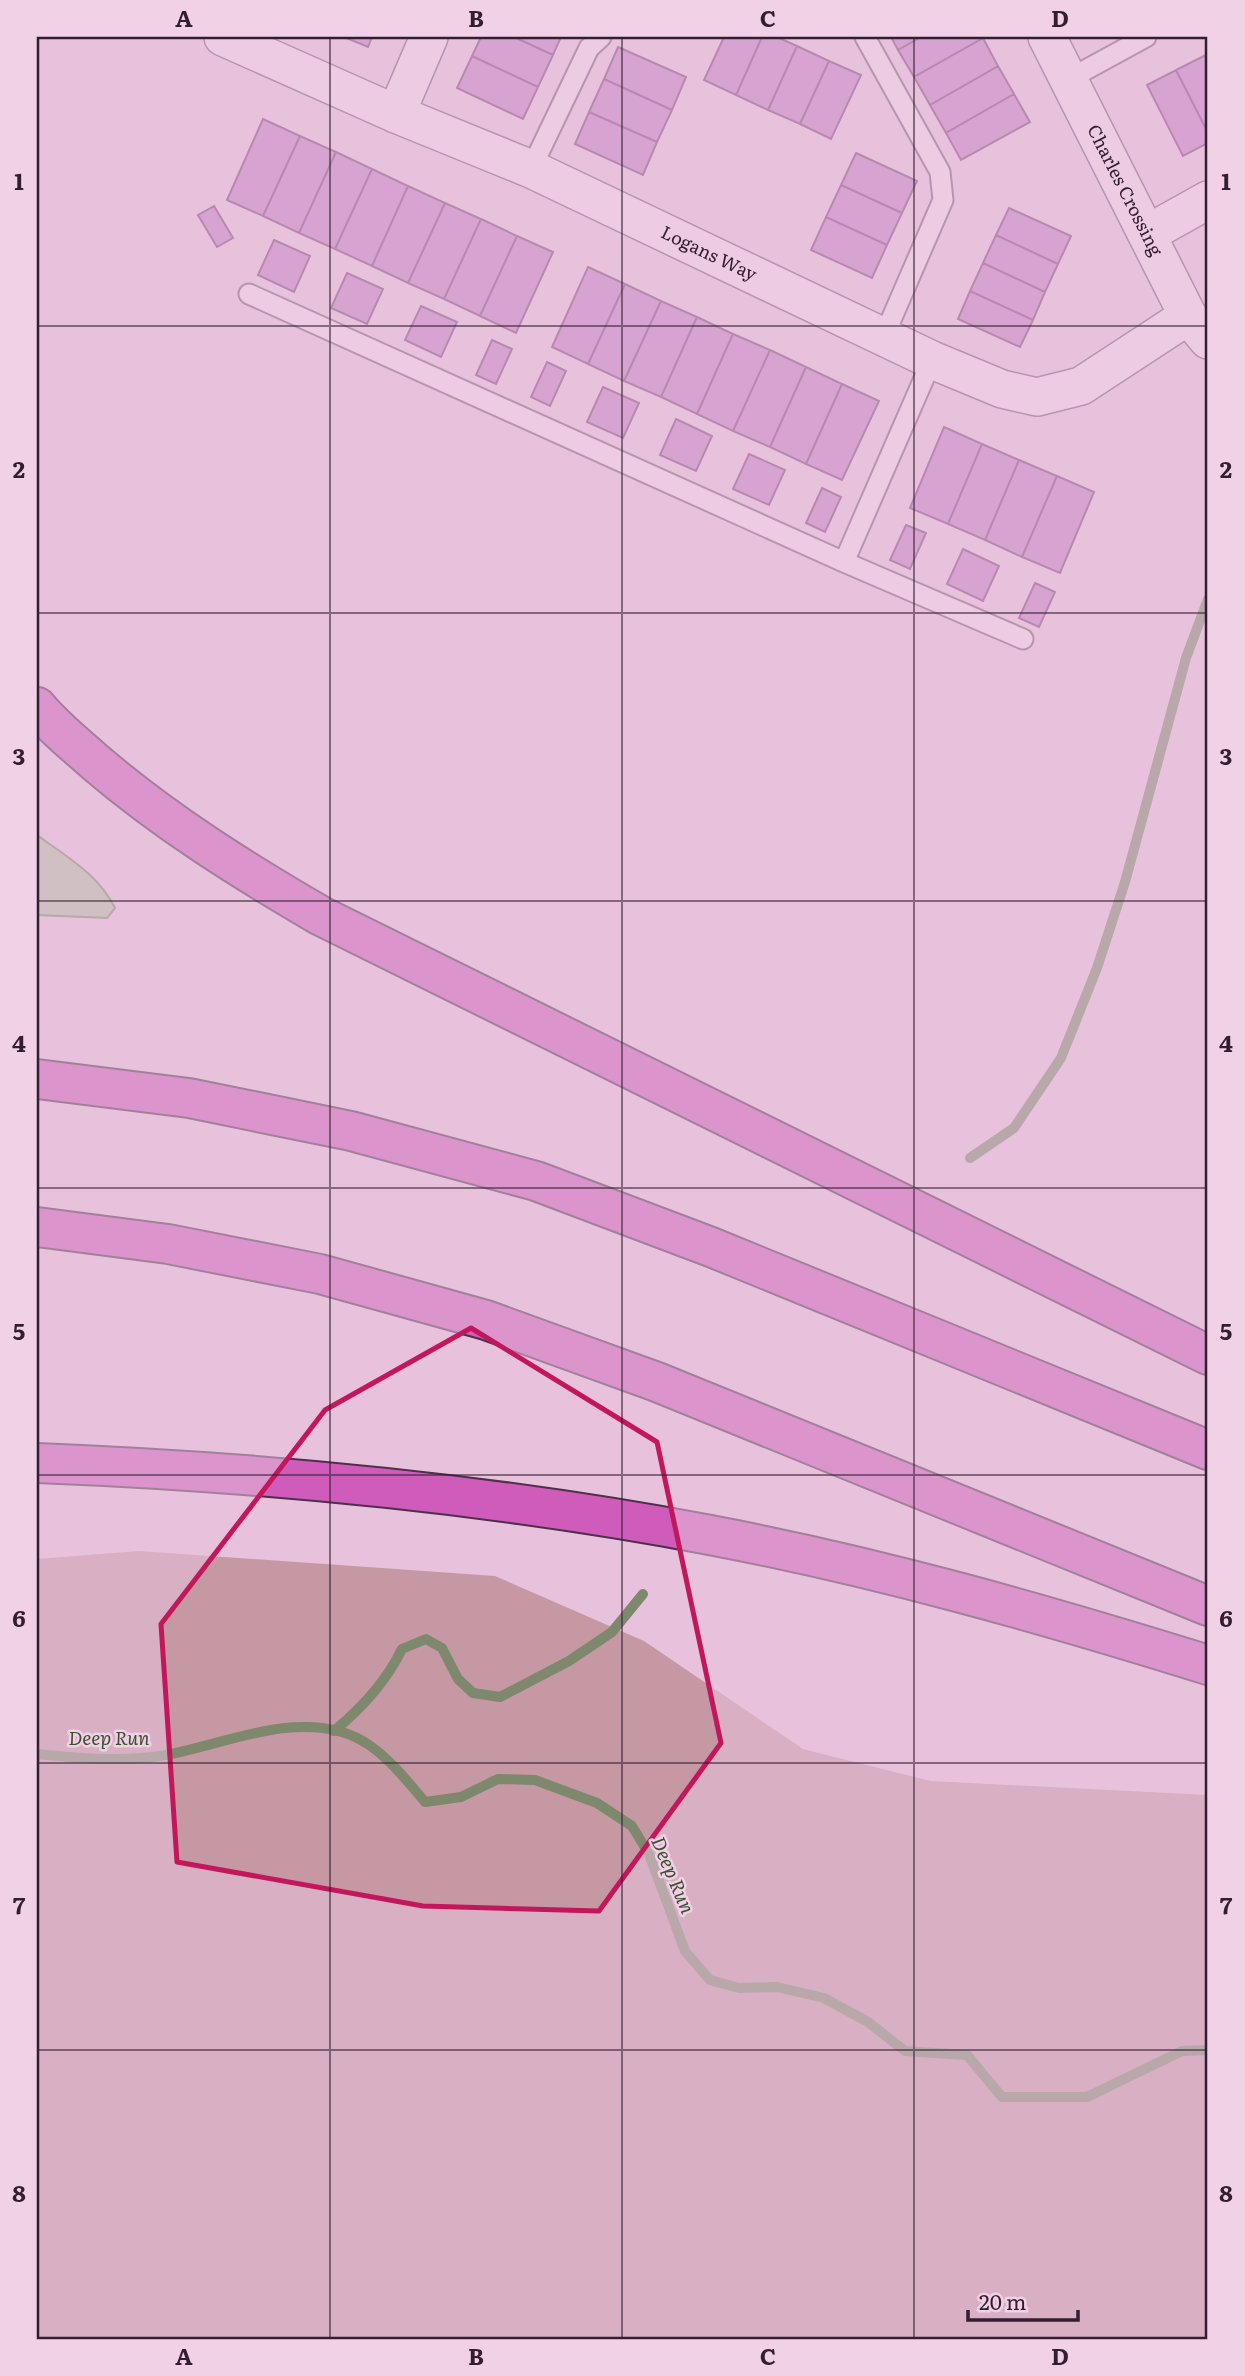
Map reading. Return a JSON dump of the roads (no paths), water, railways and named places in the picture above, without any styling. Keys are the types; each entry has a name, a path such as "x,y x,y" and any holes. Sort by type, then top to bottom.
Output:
{"highway":[{"path":"37,707 50,723 137,797 220,857 321,916 1208,1356"},
{"path":"37,1079 189,1098 351,1131 537,1181 711,1247 1208,1450"},
{"path":"37,1227 168,1244 320,1274 486,1320 657,1382 1208,1606"},
{"path":"37,1463 160,1468 341,1482 552,1509 710,1535 913,1579 1208,1664"}],"street":[{"name":"Logans Way","path":"223,37 396,114 531,169 932,360 1002,389 1037,397 1082,386 1198,328"},
{"path":"396,114 429,37"},
{"name":"Charles Crossing","path":"1048,37 1147,234 1198,328"},
{"path":"1147,234 1208,200"}],"lane":[{"path":"531,169 589,48 601,37"},
{"path":"865,37 940,172 943,200 884,336"},
{"path":"1069,79 1146,37"},
{"path":"249,294 844,562 1023,639"},
{"path":"844,562 932,360"}],"waterway":[{"path":"970,1158 1014,1128 1061,1058 1097,968 1125,882 1186,658 1208,599"},
{"path":"334,1731 373,1693 402,1649 426,1639 442,1648 458,1679 473,1693 500,1697 569,1661 612,1632 643,1594"},
{"name":"Deep Run","path":"37,1754 99,1759 145,1758 266,1731 293,1727 320,1728 345,1733 369,1745 392,1764 425,1802 461,1797 498,1779 535,1780 597,1803 632,1826 649,1854 685,1951 710,1980 739,1988 777,1987 824,1998 868,2022 905,2051 967,2055 1002,2097 1087,2097 1182,2051 1208,2050"}]}
